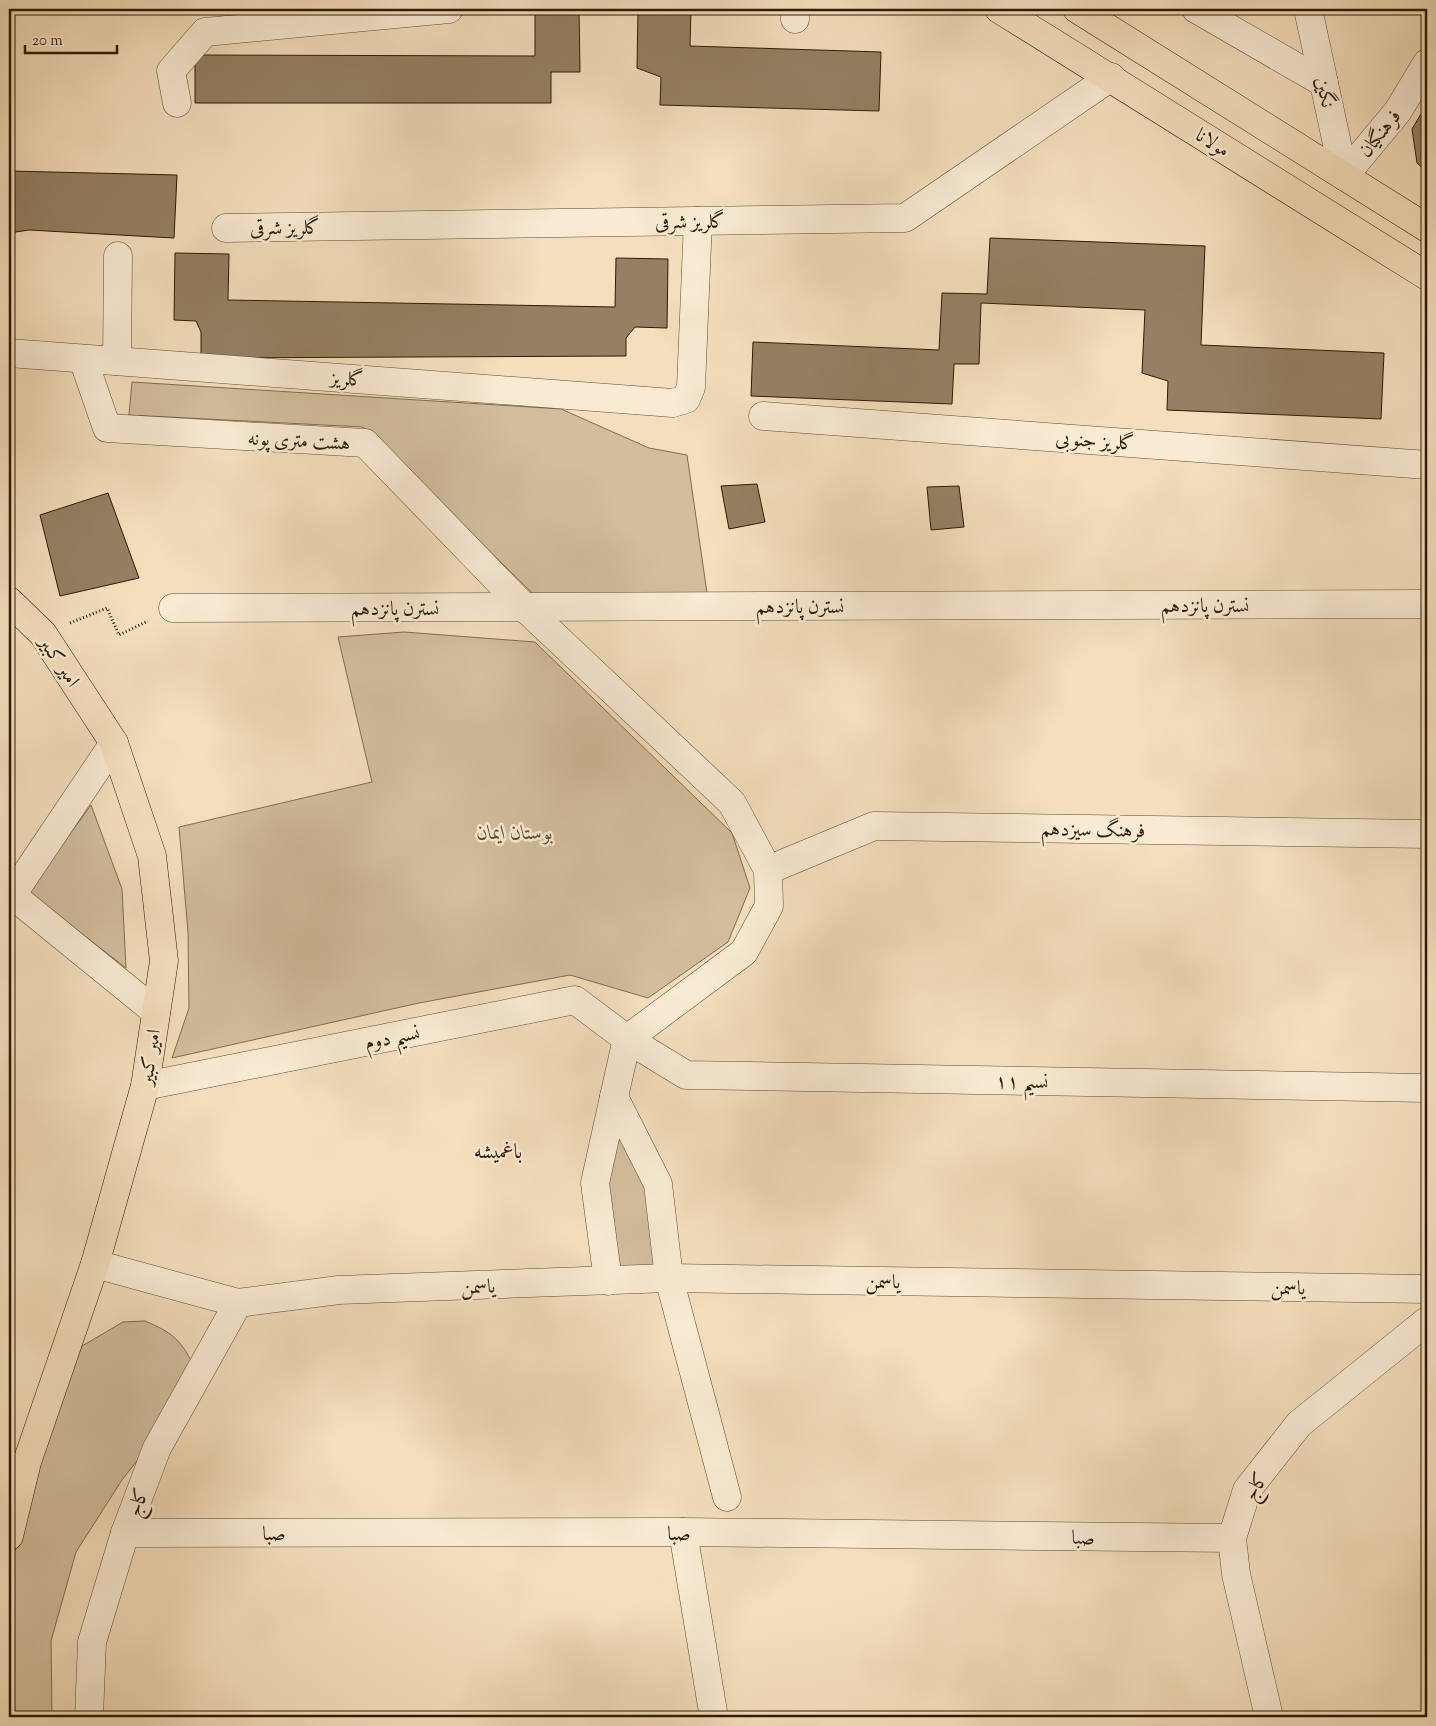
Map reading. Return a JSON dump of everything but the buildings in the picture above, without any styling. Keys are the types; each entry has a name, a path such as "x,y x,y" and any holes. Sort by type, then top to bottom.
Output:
{"main road":[{"name":"مولانا","path":"998,9 1427,276"},
{"name":"مولانا","path":"1077,9 1427,228"},
{"name":"امیر کبیر","path":"9,600 43,634 114,743 152,856 164,962 145,1086 95,1264 27,1462 9,1536"}],"street":[{"path":"177,103 171,71 206,32 449,9"},
{"path":"1196,9 1324,83"},
{"name":"نگین","path":"1308,9 1344,176"},
{"name":"فرهنگیان","path":"1344,176 1398,111 1427,63"},
{"name":"گلریز شرقی","path":"226,228 905,218 1110,77"},
{"name":"گلریز","path":"9,353 673,403 686,399 691,387 698,221"},
{"path":"118,256 118,361"},
{"name":"هشت متری پونه","path":"83,358 107,428 364,443 525,608"},
{"name":"گلریز جنوبی","path":"763,416 1427,464"},
{"name":"نسترن پانزدهم","path":"173,608 1427,604"},
{"path":"525,608 732,803 768,870 769,906 744,952 627,1039 595,1183 608,1282"},
{"path":"114,743 10,894 156,1012"},
{"name":"فرهنگ سیزدهم","path":"768,870 874,826 1427,834"},
{"name":"نسیم دوم","path":"145,1086 575,1000 627,1039"},
{"name":"نسیم ۱۱","path":"627,1039 686,1076 1427,1088"},
{"path":"614,1097 658,1184 669,1278 727,1497"},
{"path":"95,1264 238,1303"},
{"name":"یاسمن","path":"238,1303 339,1290 608,1282 669,1278 1427,1290"},
{"name":"کاج","path":"89,1717 92,1642 125,1533 158,1448 238,1303"},
{"name":"کاج","path":"1269,1717 1236,1574 1232,1538 1248,1490 1299,1424 1427,1321"},
{"path":"683,1532 713,1712"},
{"name":"صبا","path":"125,1533 683,1532 1232,1538"}],"path":[{"path":"43,634 107,608 119,635 173,608"}],"green space":[{"path":"132,382 561,409 649,448 687,455 707,593 534,595 363,427 129,415"},
{"name":"بوستان ایمان","path":"404,632 535,642 732,833 750,888 728,942 648,998 570,975 419,1003 172,1058 189,1008 188,932 179,827 372,782 338,637"},
{"path":"91,805 122,889 126,968 28,892"},
{"path":"621,1124 649,1187 659,1271 615,1273 604,1191"},
{"path":"145,1321 175,1338 194,1366 169,1420 122,1480 76,1552 51,1641 52,1717 9,1717 10,1571 37,1463 82,1346 123,1322"}],"district":[{"name":"باغمیشه","path":"498,1151"}]}
